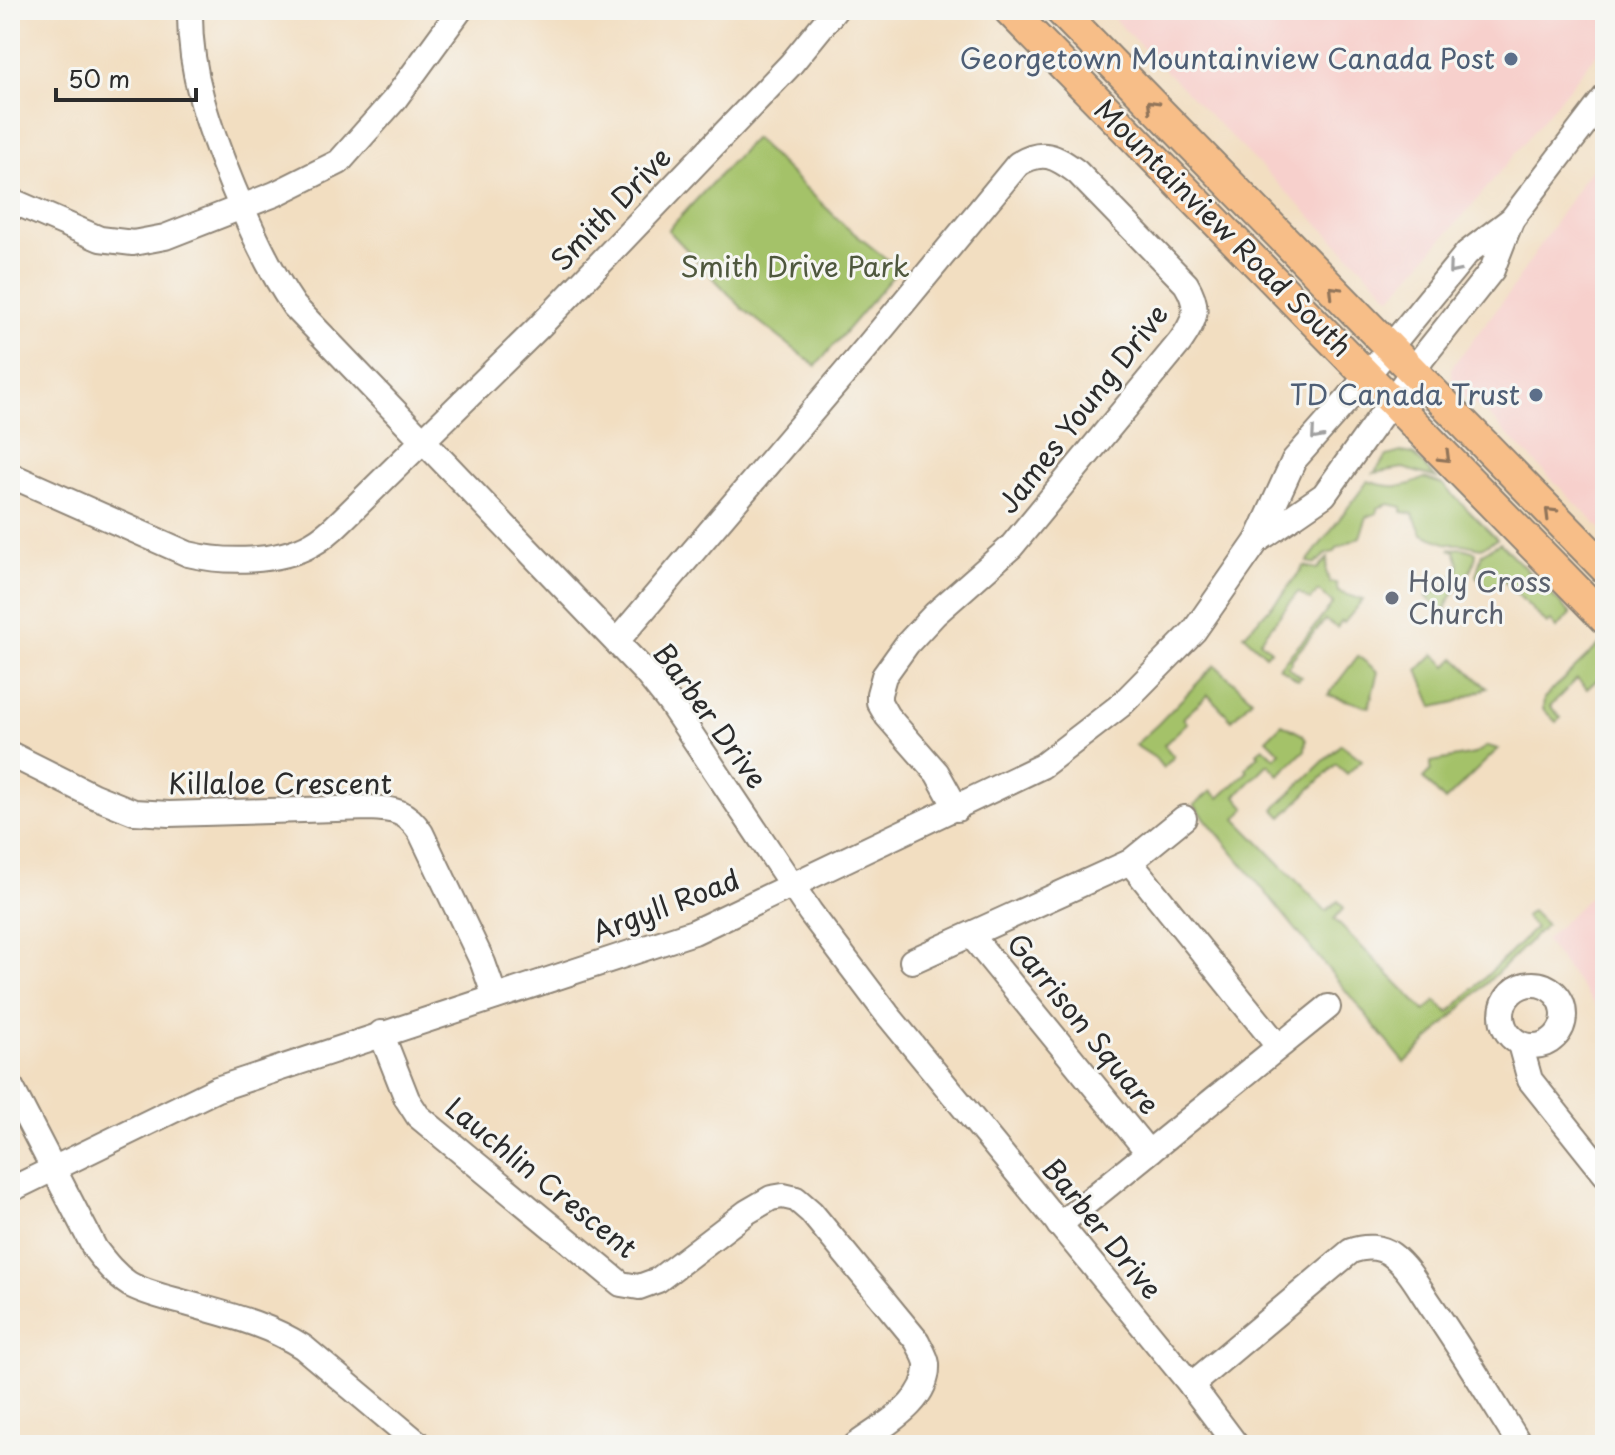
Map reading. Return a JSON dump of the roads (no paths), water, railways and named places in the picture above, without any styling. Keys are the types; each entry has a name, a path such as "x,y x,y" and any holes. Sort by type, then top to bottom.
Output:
{"main road":[{"name":"Mountainview Road South","path":"1009,10 1605,619"},
{"name":"Mountainview Road South","path":"1060,10 1605,568"}],"street":[{"name":"Barber Drive","path":"190,10 192,61 211,130 264,258 294,306 617,641 670,703 792,886 887,1014 1191,1385 1236,1445"},
{"path":"10,200 100,239 133,243 165,237 295,185 339,162 395,99 460,10"},
{"name":"Smith Drive","path":"421,441 570,295 791,64 835,10"},
{"name":"Argyll Road","path":"10,1190 217,1089 381,1033 658,946 722,920 1042,766 1121,705 1194,631 1257,541 1294,460 1467,253 1512,219 1605,97"},
{"name":"James Young Drive","path":"617,641 1018,164 1040,154 1059,160 1077,172 1186,284 1196,307 1191,326 1180,342 1067,482 1011,547 935,614 907,644 884,676 879,702 887,716 937,773 957,809"},
{"name":"Argyll Road","path":"1257,541 1324,495 1390,401 1492,270 1512,219"},
{"path":"10,475 188,554 217,559 270,557 311,544 329,532 421,441"},
{"name":"Killaloe Crescent","path":"10,754 94,796 134,812 169,814 369,808 404,813 421,833 483,963 495,997"},
{"name":"Garrison Square","path":"912,961 1130,862 1184,818"},
{"path":"1130,862 1278,1046"},
{"name":"Garrison Square","path":"971,935 1148,1152"},
{"name":"Garrison Square","path":"1059,1225 1328,1007"},
{"name":"Lauchlin Crescent","path":"381,1033 401,1085 418,1116 621,1284 639,1287 658,1280 747,1212 771,1198 783,1196 796,1199 917,1341 927,1361 925,1384 914,1400 856,1445"},
{"path":"1520,1044 1530,1080 1605,1174"},
{"path":"10,1085 95,1249 109,1268 129,1284 148,1293 262,1325 283,1334 303,1347 420,1445"},
{"path":"1191,1385 1351,1251 1363,1247 1380,1249 1392,1255 1412,1278 1457,1343 1520,1445"}],"place":[{"name":"Georgetown Mountainview Canada Post","path":"1511,59"},
{"name":"TD Canada Trust","path":"1536,395"},
{"name":"Holy Cross Church","path":"1392,598"}],"park label":[{"name":"Smith Drive Park","path":"795,267"}]}
